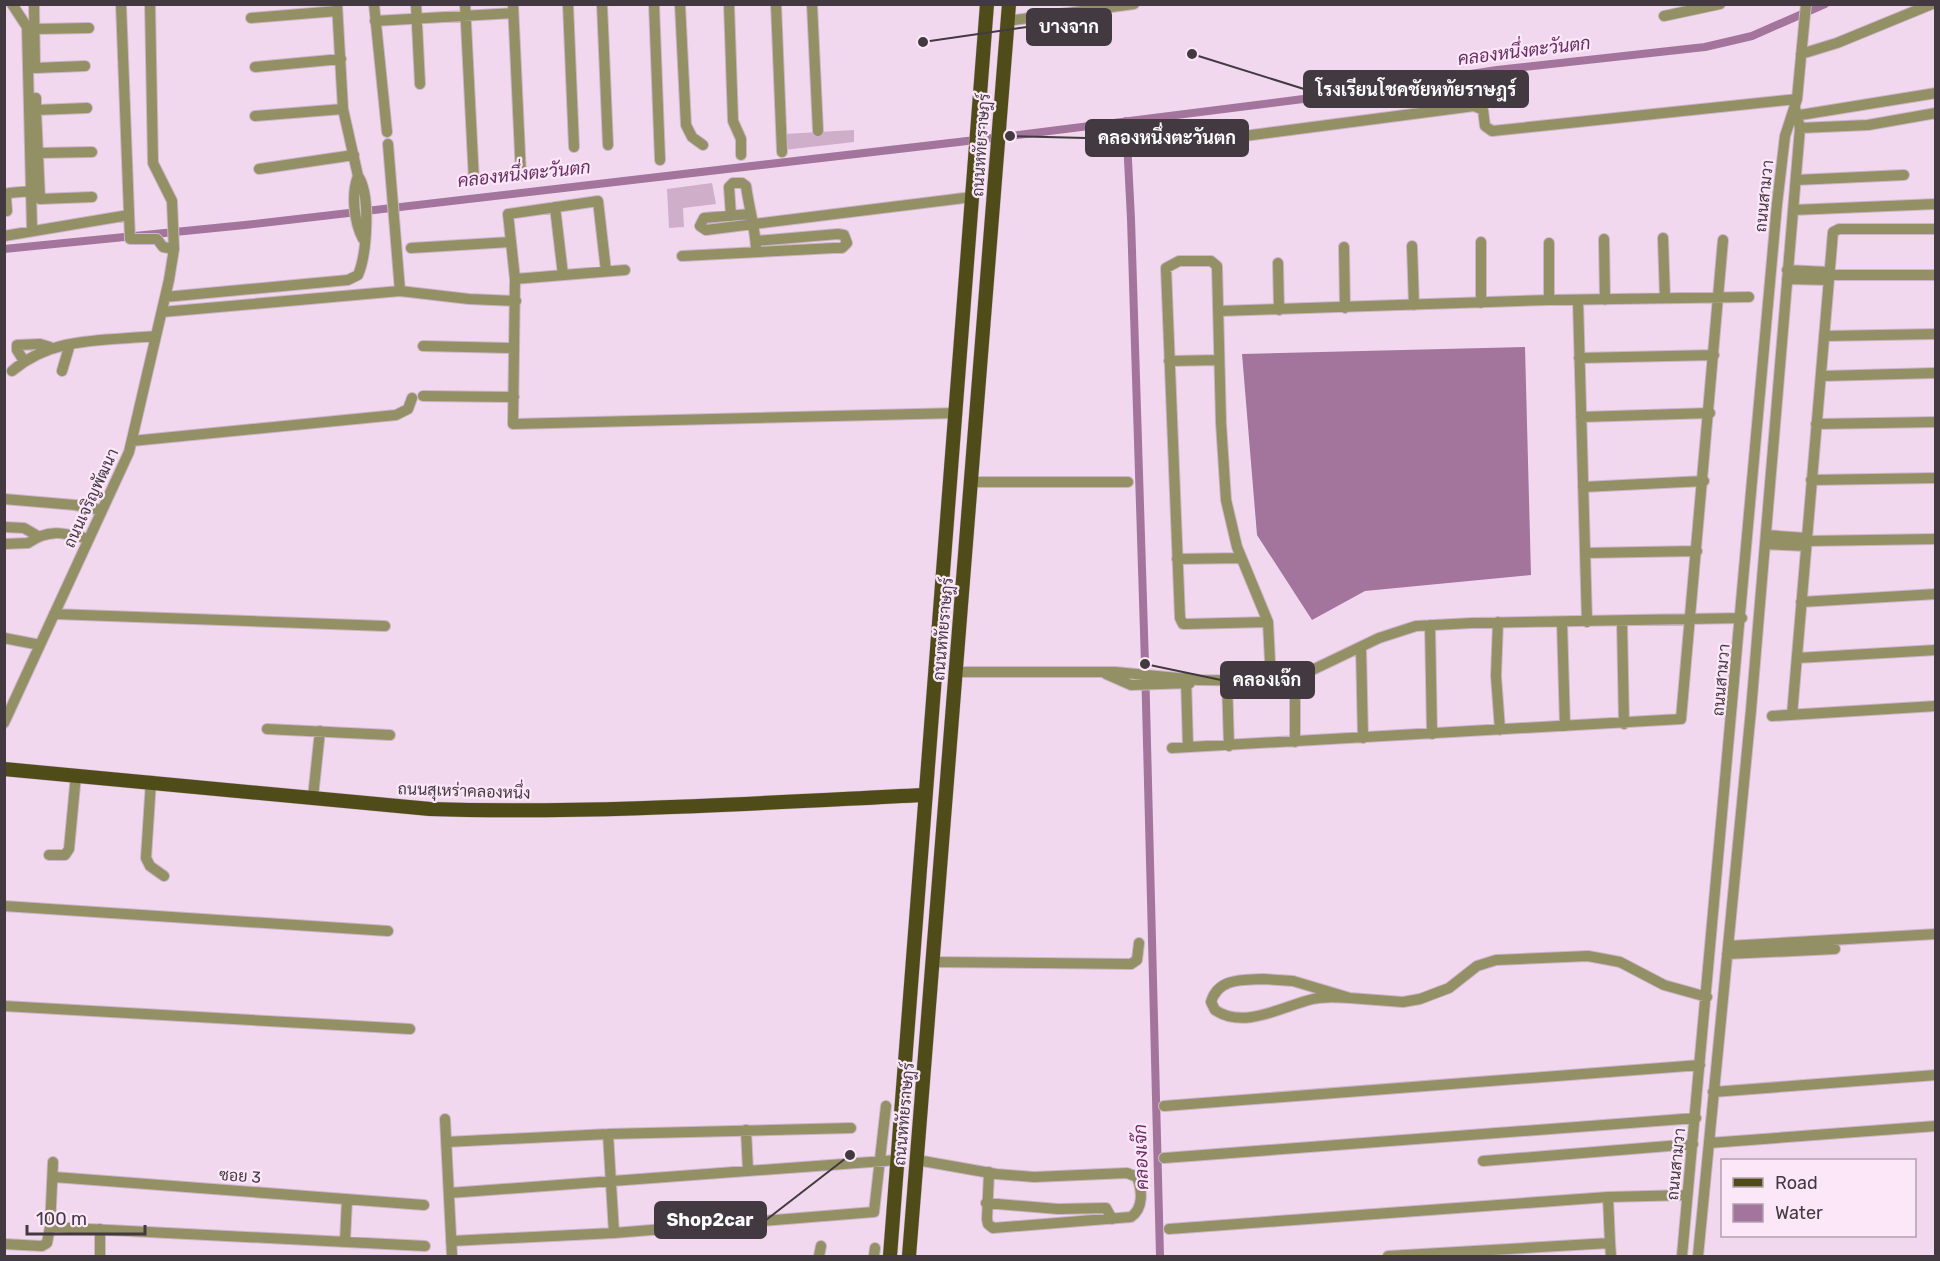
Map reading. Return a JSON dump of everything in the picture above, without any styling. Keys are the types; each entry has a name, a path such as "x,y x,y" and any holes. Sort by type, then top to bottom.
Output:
{"main road":[{"name":"ถนนหทัยราษฎร์","path":"890,1257 987,4"},
{"name":"ถนนหทัยราษฎร์","path":"909,1257 1009,4"},
{"name":"ถนนสุเหร่าคลองหนึ่ง","path":"4,769 430,809 521,811 924,795"},
{"path":"945,818 924,795 949,774"}],"street":[{"path":"12,4 27,27 32,230"},
{"path":"34,4 40,198 92,197"},
{"path":"121,4 130,239 157,239 163,247 174,249"},
{"name":"ถนนเจริญพัฒนา","path":"4,723 101,510 119,477 132,441 162,312 174,238 172,201 153,163 150,4"},
{"path":"374,4 400,291"},
{"path":"417,4 420,84"},
{"path":"568,4 574,147"},
{"path":"602,4 608,145"},
{"path":"654,4 660,160"},
{"path":"680,4 686,125 692,137 703,145"},
{"path":"729,4 734,121 741,139 741,155"},
{"path":"776,4 782,152"},
{"path":"812,4 818,131"},
{"path":"1007,21 1134,4"},
{"path":"1664,16 1720,4"},
{"name":"ถนนสามวา","path":"1682,1257 1742,618 1779,188 1795,110 1806,4"},
{"path":"1801,54 1837,43 1932,4"},
{"path":"165,297 355,278 361,269 363,239 359,182 343,109 337,8 251,18"},
{"path":"375,21 465,10 513,9 521,175"},
{"path":"465,10 474,181"},
{"path":"35,29 89,28"},
{"path":"255,67 341,59"},
{"path":"35,68 85,66"},
{"path":"1160,147 1474,106 1483,110 1485,126 1492,131 1795,110 1935,93"},
{"path":"36,110 87,108"},
{"path":"255,116 343,109"},
{"name":"ถนนสามวา","path":"1698,1257 1766,540 1800,128 1795,110"},
{"path":"1800,128 1868,125 1935,113"},
{"path":"38,153 92,152"},
{"path":"259,170 354,155"},
{"path":"1796,180 1904,175"},
{"path":"731,216 728,190 734,183 742,183 746,186 756,253"},
{"path":"7,211 6,198 9,193 31,191"},
{"path":"752,219 731,216 704,218 700,222 700,228 752,219 972,197"},
{"path":"606,271 598,201 507,214 516,301 513,424 957,413"},
{"path":"1793,210 1935,204"},
{"path":"555,207 563,275"},
{"path":"4,236 129,217"},
{"path":"1792,715 1833,232 1935,229"},
{"path":"682,256 842,248 847,243 844,235 838,234 756,241"},
{"path":"1663,238 1665,298"},
{"path":"1604,239 1605,300"},
{"path":"1172,748 1681,719 1724,240"},
{"path":"411,248 511,242"},
{"path":"1481,242 1481,303"},
{"path":"1549,243 1549,300"},
{"path":"1412,246 1414,305"},
{"path":"1344,247 1345,308"},
{"path":"1268,622 1184,624 1180,618 1172,393 1166,298 1168,266 1179,261 1215,262 1217,266 1226,500 1230,524 1241,558 1268,622 1271,681"},
{"path":"1278,263 1279,310"},
{"path":"514,279 624,270"},
{"path":"1787,274 1935,275"},
{"path":"162,312 400,291 469,299 516,301"},
{"path":"1218,311 1549,300 1749,297"},
{"path":"1578,301 1587,622"},
{"path":"1824,336 1935,334"},
{"path":"12,371 24,361 50,347 156,336"},
{"path":"24,361 17,350 17,345 40,344 50,347"},
{"path":"62,371 70,344"},
{"path":"423,346 514,348"},
{"path":"1579,358 1714,355"},
{"path":"1169,361 1219,360"},
{"path":"1822,376 1935,373"},
{"path":"1761,392 1778,393"},
{"path":"132,441 396,416 408,409 417,397 514,397"},
{"path":"1581,417 1710,413"},
{"path":"1816,424 1935,422"},
{"path":"1811,480 1935,478"},
{"path":"1583,487 1704,481"},
{"path":"972,482 1128,482"},
{"path":"4,499 55,502 101,510"},
{"path":"4,526 24,528 36,535 58,534 89,539"},
{"path":"4,544 28,543 36,535"},
{"path":"1766,540 1806,542 1935,539"},
{"path":"1585,554 1697,551"},
{"path":"1177,559 1241,558"},
{"path":"1801,602 1935,594"},
{"path":"54,614 385,626"},
{"path":"956,672 1100,671 1131,680 1271,681 1295,677 1398,630 1430,625 1742,618"},
{"path":"1622,621 1624,724"},
{"path":"1498,622 1496,676 1500,730"},
{"path":"1562,622 1565,726"},
{"path":"1430,625 1432,734"},
{"path":"4,638 40,645"},
{"path":"1361,648 1363,738"},
{"path":"1797,658 1935,650"},
{"path":"1295,677 1295,742"},
{"path":"1227,680 1229,746"},
{"path":"1186,681 1188,747"},
{"path":"1772,716 1935,706"},
{"path":"267,729 390,735"},
{"path":"313,797 320,731"},
{"path":"50,855 65,855 69,849 76,775"},
{"path":"151,781 146,858 150,866 164,876"},
{"path":"1718,874 1735,876"},
{"path":"4,906 388,931"},
{"path":"1727,950 1935,934"},
{"path":"933,962 1131,964 1137,960 1139,943"},
{"path":"1727,950 1835,949"},
{"path":"1350,998 1293,981 1263,979 1229,982 1214,992 1211,1002 1221,1014 1245,1018 1315,998 1403,1002 1420,999 1449,988 1477,966 1496,960 1588,956 1620,962 1664,985 1707,997"},
{"path":"4,1006 410,1029"},
{"path":"1164,1106 1700,1065"},
{"path":"1713,1092 1935,1075"},
{"path":"451,1241 614,1233 874,1212 886,1106"},
{"path":"1164,1158 1696,1118"},
{"path":"445,1119 452,1257"},
{"path":"1709,1143 1935,1125"},
{"path":"446,1142 608,1134 851,1128"},
{"path":"746,1130 748,1171"},
{"path":"608,1134 614,1233"},
{"path":"1483,1161 1693,1144"},
{"path":"449,1193 898,1160"},
{"path":"917,1160 989,1173 1034,1177 1133,1174 1140,1185 1138,1209 1131,1217 993,1228 988,1224 986,1203 989,1173"},
{"path":"4,1244 45,1245 50,1227 53,1162"},
{"name":"ซอย 3","path":"54,1178 423,1205"},
{"path":"1169,1228 1608,1197 1687,1195"},
{"path":"1608,1197 1611,1257"},
{"path":"345,1242 347,1199"},
{"path":"986,1203 1059,1209 1106,1208 1112,1219"},
{"path":"50,1227 425,1246"},
{"path":"100,1228 100,1257"},
{"path":"1390,1256 1568,1251 1610,1243"}],"shaded area":[{"path":"854,130 854,142 784,150 784,134"},
{"path":"712,183 716,204 683,208 684,227 669,228 667,189"}],"water":[{"path":"1525,347 1531,575 1365,591 1312,620 1257,535 1242,354"}],"waterway":[{"name":"คลองหนึ่งตะวันตก","path":"4,249 245,225 1010,136 1311,98 1497,70 1705,47 1752,36 1825,4"},
{"name":"คลองเจ๊ก","path":"1126,121 1145,664 1160,1256"}],"place":[{"name":"บางจาก","path":"923,42"},
{"name":"โรงเรียนโชคชัยหทัยราษฎร์","path":"1192,54"},
{"name":"คลองหนึ่งตะวันตก","path":"1010,136"},
{"name":"คลองเจ๊ก","path":"1145,664"},
{"name":"Shop2car","path":"850,1155"}]}
